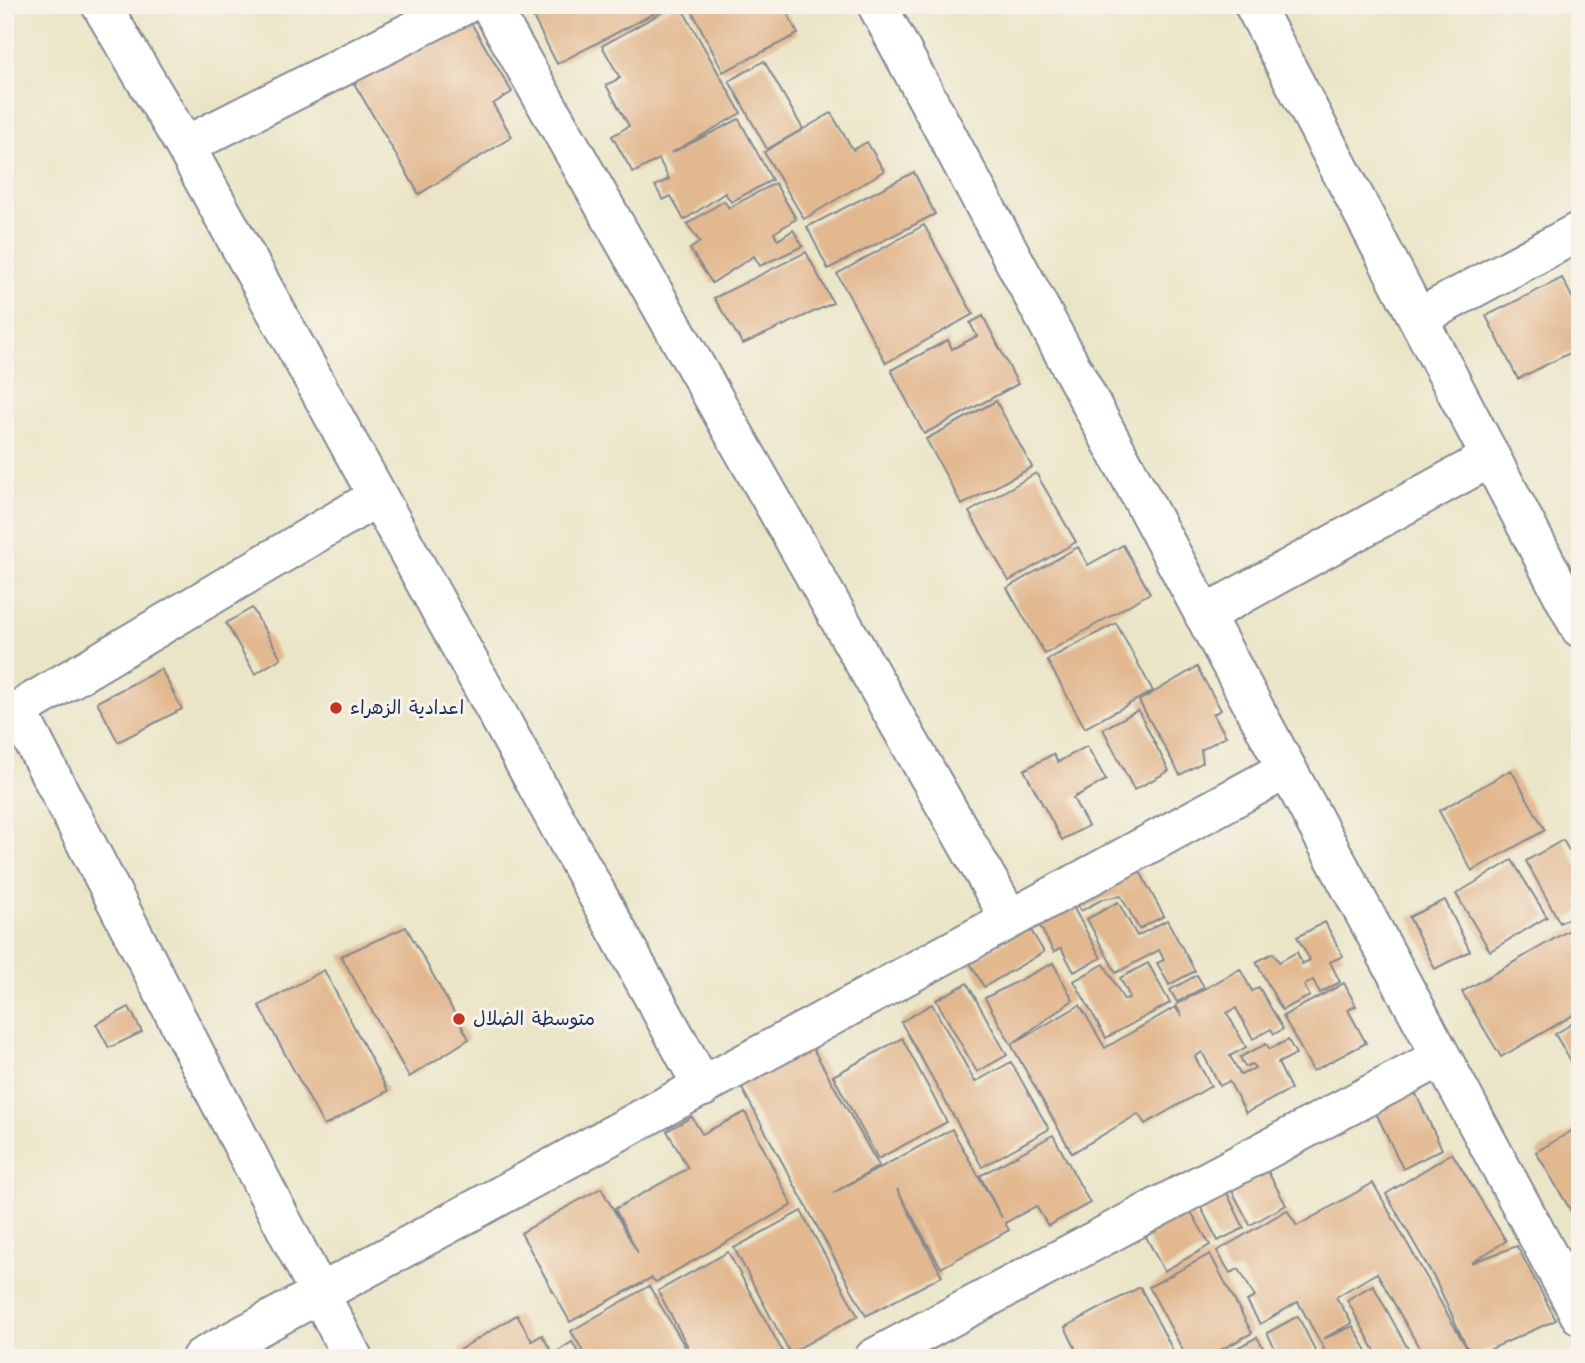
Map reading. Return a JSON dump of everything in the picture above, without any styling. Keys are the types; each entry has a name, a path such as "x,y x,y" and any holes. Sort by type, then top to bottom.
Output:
{"street":[{"path":"101,5 185,146 703,1087"},
{"path":"185,146 464,5"},
{"path":"490,5 1010,919"},
{"path":"877,5 1580,1315"},
{"path":"1254,5 1490,458 1576,611"},
{"path":"1418,318 1580,231"},
{"path":"1204,615 1490,458"},
{"path":"353,1358 11,714 377,496"},
{"path":"201,1358 1287,769"},
{"path":"874,1358 1441,1057"}],"building":[{"path":"527,5 607,6 670,5 557,64"},
{"path":"675,5 680,5 741,113 671,153 739,119 772,180 731,202 725,193 684,220 671,196 663,200 655,186 669,179 659,159 633,173 612,136 629,126 606,85 620,78 602,46"},
{"path":"689,5 783,5 798,34 723,72"},
{"path":"467,16 512,92 493,104 512,137 419,194 354,83"},
{"path":"764,61 803,129 767,149 729,81"},
{"path":"831,113 853,150 867,142 884,171 804,219 764,152"},
{"path":"914,172 935,214 828,269 807,227"},
{"path":"775,183 796,219 774,233 778,240 793,230 803,246 760,266 754,256 712,283 690,249 700,242 687,224 724,201 729,208"},
{"path":"924,225 973,314 886,363 837,274"},
{"path":"806,252 833,303 743,344 714,298"},
{"path":"1562,278 1580,312 1580,348 1518,379 1486,316"},
{"path":"983,316 1018,384 924,434 891,370 948,340 952,349 977,336 970,323"},
{"path":"996,401 1032,467 962,505 926,439"},
{"path":"1036,473 1076,542 1009,581 969,512"},
{"path":"1123,545 1150,593 1045,654 1007,588 1078,547 1088,565"},
{"path":"252,608 281,658 255,674 226,623"},
{"path":"1116,623 1153,691 1085,728 1047,660"},
{"path":"1197,667 1221,710 1213,714 1226,736 1201,750 1203,762 1180,775 1139,701"},
{"path":"161,669 182,709 118,742 97,702"},
{"path":"1138,710 1169,771 1134,790 1103,729"},
{"path":"1087,746 1106,780 1073,798 1088,826 1062,840 1024,770 1053,754 1058,762"},
{"path":"1511,770 1545,830 1472,871 1439,811"},
{"path":"1563,840 1580,870 1580,912 1560,923 1526,861"},
{"path":"1512,860 1547,917 1490,951 1456,894"},
{"path":"1138,868 1164,916 1139,929 1121,896 1103,899 1081,911 1076,903"},
{"path":"1445,900 1470,951 1435,969 1409,917"},
{"path":"1118,902 1137,936 1167,920 1195,971 1169,985 1157,963 1164,960 1159,950 1116,973 1087,919"},
{"path":"1072,905 1101,958 1074,972 1061,948 1054,952 1038,923"},
{"path":"1325,922 1343,956 1330,962 1340,982 1320,993 1313,980 1304,986 1310,996 1282,1010 1256,962 1273,953 1279,962 1297,952 1302,964 1310,960 1297,937"},
{"path":"1580,924 1580,1011 1501,1057 1462,992"},
{"path":"406,927 469,1039 409,1077 341,956"},
{"path":"1029,927 1044,952 984,987 970,963"},
{"path":"1053,963 1073,1000 1012,1044 1080,1005 1105,1048 1175,1007 1182,1017 1176,1005 1240,969 1252,991 1259,987 1283,1029 1274,1034 1271,1029 1253,1039 1236,1008 1227,1013 1246,1047 1230,1056 1241,1075 1255,1068 1252,1064 1245,1067 1240,1057 1266,1044 1270,1049 1288,1040 1296,1054 1278,1063 1291,1089 1246,1113 1229,1081 1220,1086 1202,1052 1195,1057 1211,1086 1145,1124 1138,1114 1072,1153 985,998"},
{"path":"1148,963 1170,1003 1106,1038 1074,981 1104,964 1124,1000 1130,997 1120,978"},
{"path":"324,970 388,1091 324,1126 259,1006"},
{"path":"1197,975 1204,987 1177,1002 1170,990"},
{"path":"967,983 1007,1055 977,1072 936,1000"},
{"path":"1344,983 1356,1006 1348,1010 1366,1043 1313,1071 1283,1016"},
{"path":"932,1004 975,1082 1011,1062 1049,1129 982,1167 901,1022"},
{"path":"129,1007 142,1032 109,1048 96,1024"},
{"path":"1580,1019 1580,1077 1555,1034"},
{"path":"902,1038 947,1122 878,1159 833,1076"},
{"path":"811,1045 879,1166 833,1193 952,1129 1002,1218 980,1176 1053,1135 1090,1203 1048,1226 1036,1206 1005,1223 1009,1230 941,1268 897,1189 942,1276 866,1316 740,1085"},
{"path":"1414,1090 1442,1149 1403,1169 1374,1109"},
{"path":"745,1112 792,1205 656,1282 651,1278 570,1322 521,1233 601,1188 638,1253 615,1209 688,1168 667,1131 692,1117 702,1134"},
{"path":"1580,1126 1580,1226 1536,1152"},
{"path":"1452,1153 1506,1241 1471,1263 1517,1246 1556,1320 1471,1358 1425,1358 1377,1273 1336,1297 1352,1323 1323,1339 1353,1326 1371,1358 1329,1358 1298,1302 1260,1324 1247,1301 1255,1297 1239,1269 1230,1273 1217,1251 1287,1210 1297,1226 1373,1183 1469,1352 1436,1281 1386,1194"},
{"path":"1266,1168 1286,1205 1250,1225 1230,1187"},
{"path":"1226,1191 1244,1228 1218,1241 1199,1204"},
{"path":"1190,1210 1210,1245 1164,1271 1145,1235"},
{"path":"801,1211 858,1316 790,1353 734,1248"},
{"path":"728,1252 784,1354 777,1358 694,1358 658,1291"},
{"path":"1210,1254 1252,1333 1206,1358 1187,1358 1149,1287"},
{"path":"1373,1285 1413,1358 1379,1358 1347,1300"},
{"path":"649,1286 692,1358 587,1358 571,1331"},
{"path":"1140,1287 1177,1358 1080,1358 1065,1327"},
{"path":"517,1315 532,1341 542,1335 553,1354 572,1342 582,1358 464,1358 459,1350"},
{"path":"1298,1316 1319,1358 1280,1358 1267,1333"},
{"path":"1257,1337 1269,1358 1219,1358"}],"place":[{"name":"اعدادية الزهراء","path":"336,708"},
{"name":"متوسطة الضلال","path":"459,1019"}]}
